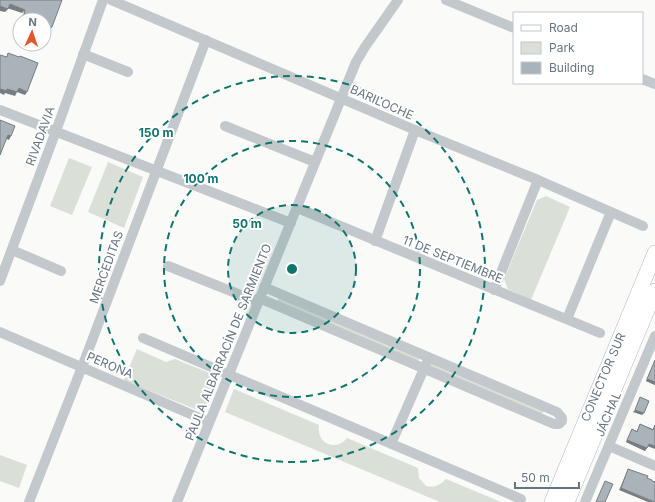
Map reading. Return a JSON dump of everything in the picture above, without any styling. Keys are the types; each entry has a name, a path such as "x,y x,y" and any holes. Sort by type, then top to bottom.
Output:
{"main road":[{"name":"CONECTOR SUR","path":"552,502 655,253"},
{"name":"CONECTOR SUR","path":"567,502 655,291"}],"street":[{"name":"RIVADAVIA","path":"0,281 103,0"},
{"name":"BARILOCHE","path":"111,0 415,130 538,180 643,226"},
{"name":"PAULA ALBARRACÍN DE SARMIENTO","path":"177,502 356,62 398,0"},
{"path":"446,0 513,28"},
{"name":"MERCEDITAS","path":"29,502 206,40"},
{"path":"84,54 128,72"},
{"path":"643,79 655,84"},
{"path":"0,110 291,222"},
{"path":"225,126 315,162"},
{"path":"375,240 415,130"},
{"path":"494,290 538,180"},
{"name":"11 DE SEPTIEMBRE","path":"296,208 600,333"},
{"path":"567,319 611,212"},
{"path":"12,250 61,271"},
{"path":"168,266 259,300 554,424 559,424 562,421 562,418 557,412 264,287"},
{"name":"PERONA","path":"0,332 209,422"},
{"path":"143,338 521,499"},
{"name":"JÁCHAL","path":"585,502 654,341"},
{"path":"391,444 429,358"},
{"path":"609,446 655,466"}],"green space":[{"path":"69,158 92,167 72,215 50,206"},
{"path":"108,162 143,177 124,228 88,212"},
{"path":"546,196 570,207 531,300 508,289 504,279 537,200"},
{"path":"279,297 420,358 418,362 277,302"},
{"path":"137,349 166,362 175,359 212,374 217,385 207,405 195,409 125,381 124,379"},
{"path":"431,362 545,410 541,415 429,367"},
{"path":"234,389 319,425 321,437 328,444 338,445 347,438 418,468 419,478 426,486 437,486 446,479 501,502 440,502 225,412"},
{"path":"0,455 27,465 19,488 0,481"}],"building":[{"path":"0,0 62,0 52,27 52,12 24,12 25,10 10,4 8,9 0,6"},
{"path":"8,53 38,63 27,92 19,88 17,92 7,89 7,91 0,89 0,55 7,57"},
{"path":"0,120 15,126 11,136 8,135 0,155"},
{"path":"655,360 655,382 647,379"},
{"path":"640,397 649,401 644,413 635,410"},
{"path":"640,424 653,430 655,425 655,446 649,444 647,448 627,440 632,429 637,432"},
{"path":"628,469 648,476 647,478 655,482 655,502 621,488"},
{"path":"605,481 613,484 605,502 596,502"}]}
